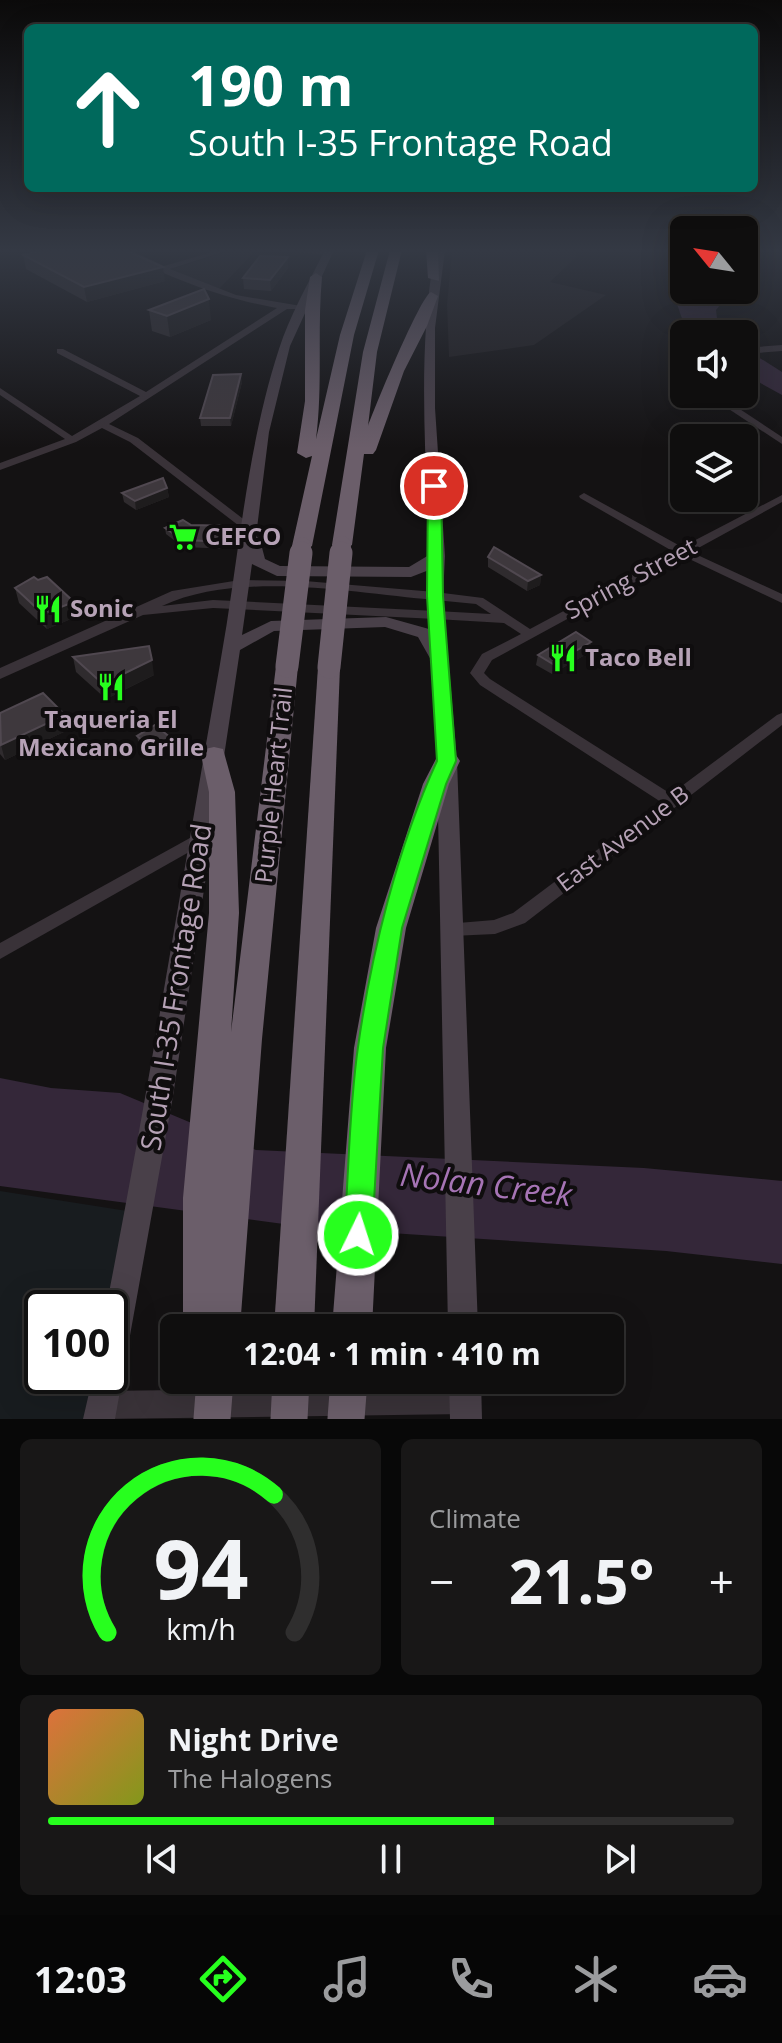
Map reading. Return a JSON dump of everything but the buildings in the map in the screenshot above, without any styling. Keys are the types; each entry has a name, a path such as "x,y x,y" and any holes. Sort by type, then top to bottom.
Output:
{"highway":[{"path":"307,514 303,468 314,392 312,316"},
{"name":"Purple Heart Trail","path":"220,1314 229,1042 287,666 307,514 353,316"},
{"name":"Purple Heart Trail","path":"295,1314 329,667 342,545 370,352 379,316"},
{"path":"348,505 391,382 424,316"},
{"path":"203,1314 201,1198 229,1042 222,792 214,755"},
{"path":"353,1314 370,1048 391,928 436,784 447,761"},
{"path":"203,1394 204,1419"},
{"path":"212,1419 214,1394"},
{"path":"289,1419 290,1394"},
{"path":"346,1419 348,1394"}],"main road":[{"name":"South I-35 Frontage Road","path":"124,1290 160,1096 199,839 243,583 268,403 278,366 299,316"},
{"path":"431,316 436,606 447,761 463,1314"},
{"path":"251,530 258,561 277,571 411,572 424,567 437,556"},
{"path":"232,647 271,626 386,622 424,633 433,645 442,678"}],"street":[{"path":"0,467 72,440 102,424 269,316"},
{"path":"758,350 782,348"},
{"path":"60,351 145,395"},
{"path":"0,391 72,440"},
{"path":"732,408 782,441"},
{"path":"102,424 134,440 251,530"},
{"path":"584,496 681,551 782,599"},
{"name":"Spring Street","path":"672,802 485,682 477,673 482,663 530,634 782,498"},
{"path":"0,674 177,594 206,586 243,583 436,606 507,619"},
{"path":"135,614 213,604 436,606 479,601 530,634"},
{"name":"East Avenue B","path":"452,929 495,927 519,918 782,718"},
{"path":"0,952 199,839"},
{"path":"128,1385 465,1400"}],"shaded area":[{"path":"447,316 575,316 534,345 449,357"},
{"path":"0,1191 140,1213 116,1290 24,1290 24,1394 104,1394 99,1419 0,1419"}],"water":[{"path":"681,316 717,316 719,320 683,320"},
{"path":"758,357 782,372 782,395 758,382"},
{"name":"Nolan Creek","path":"0,1078 51,1088 120,1093 256,1150 644,1168 782,1181 782,1264 666,1251 313,1228 0,1186"}],"place":[{"name":"CEFCO","path":"183,537"},
{"name":"Sonic","path":"48,609"},
{"name":"Taco Bell","path":"563,658"},
{"name":"Taqueria El Mexicano Grille","path":"111,687"}],"route":[{"path":"358,1235 370,1048 391,928 436,784 447,761 435,596 434,486"}]}
